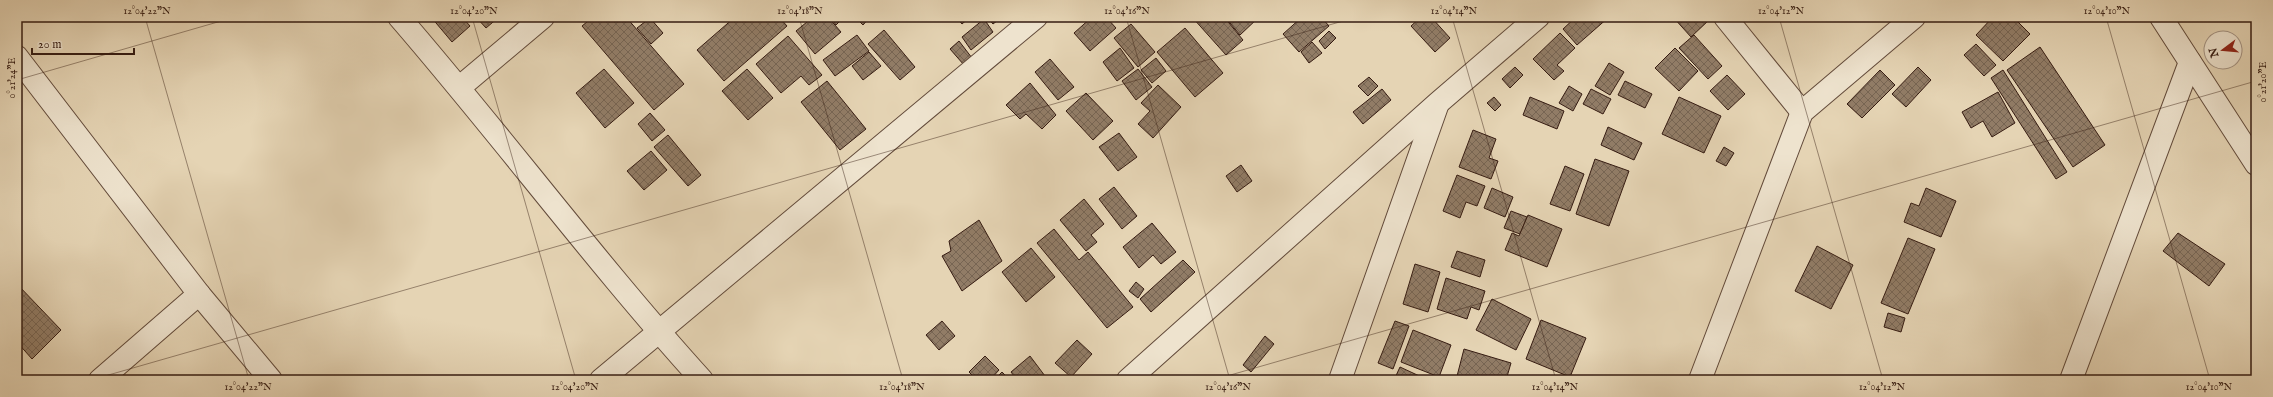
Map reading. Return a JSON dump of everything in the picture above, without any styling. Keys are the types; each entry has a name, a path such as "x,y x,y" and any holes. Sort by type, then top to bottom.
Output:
{"street":[{"path":"399,17 460,87 658,331 702,380"},
{"path":"460,87 543,17"},
{"path":"601,380 1036,17"},
{"path":"1128,380 1438,103 1538,17"},
{"path":"1726,17 1802,112"},
{"path":"1700,380 1802,112 1914,17"},
{"path":"2161,17 2256,164"},
{"path":"17,57 199,294 271,380"},
{"path":"2071,380 2190,62"},
{"path":"1340,380 1438,103"},
{"path":"100,380 199,294"}],"building":[{"path":"431,17 462,17 470,26 452,42"},
{"path":"476,17 499,17 486,28"},
{"path":"593,17 626,17 684,84 654,110 582,26"},
{"path":"735,17 779,17 787,26 724,81 697,50"},
{"path":"813,17 828,17 841,32 815,54 796,31"},
{"path":"830,17 840,17 842,19 836,25"},
{"path":"855,17 870,17 863,25"},
{"path":"956,17 970,17 962,24"},
{"path":"987,17 1002,17 993,24"},
{"path":"1092,17 1106,17 1116,28 1090,51 1074,33"},
{"path":"1192,17 1224,17 1243,40 1226,55"},
{"path":"1225,17 1257,17 1258,18 1240,35"},
{"path":"1302,17 1321,17 1329,26 1299,52 1283,34"},
{"path":"1421,17 1431,17 1450,38 1435,52 1411,26"},
{"path":"1576,17 1609,17 1577,45 1563,29"},
{"path":"1673,17 1707,17 1709,20 1691,37"},
{"path":"1993,17 2013,17 2030,34 2003,61 1976,35"},
{"path":"650,18 663,33 651,44 637,28"},
{"path":"984,19 993,32 971,50 962,37"},
{"path":"1131,24 1155,52 1138,67 1114,38"},
{"path":"1185,28 1223,73 1195,97 1157,52"},
{"path":"884,30 915,67 900,80 868,44"},
{"path":"1329,31 1336,38 1325,49 1319,41"},
{"path":"1560,33 1575,48 1557,65 1564,71 1554,80 1533,59"},
{"path":"857,35 869,51 835,76 823,60"},
{"path":"1694,35 1722,66 1708,79 1679,48"},
{"path":"788,36 822,75 809,85 801,76 781,93 756,64"},
{"path":"959,41 972,58 964,65 950,49"},
{"path":"1312,42 1322,53 1309,63 1301,52"},
{"path":"1976,44 1996,65 1984,76 1964,55"},
{"path":"2040,47 2105,145 2073,167 2007,70"},
{"path":"1120,48 1134,68 1117,81 1103,62"},
{"path":"1675,48 1698,71 1679,91 1655,68"},
{"path":"869,52 881,66 863,80 852,66"},
{"path":"1156,58 1166,71 1152,83 1141,70"},
{"path":"1050,59 1074,87 1058,100 1035,72"},
{"path":"1609,63 1624,72 1610,95 1595,86"},
{"path":"1515,67 1523,75 1510,88 1502,79"},
{"path":"1918,67 1931,80 1906,107 1892,94"},
{"path":"604,69 634,103 605,128 576,93"},
{"path":"747,69 773,98 748,120 722,91"},
{"path":"1138,69 1152,87 1136,100 1122,81"},
{"path":"1880,70 1895,85 1862,118 1847,104"},
{"path":"2003,70 2067,172 2056,179 1991,78"},
{"path":"1727,75 1745,94 1728,110 1710,91"},
{"path":"1369,77 1378,86 1368,96 1358,86"},
{"path":"827,81 866,129 840,150 801,102"},
{"path":"1625,81 1652,94 1645,108 1618,95"},
{"path":"1030,83 1056,115 1042,129 1026,114 1020,119 1006,105"},
{"path":"1158,85 1181,107 1153,138 1138,124 1150,111 1141,103"},
{"path":"1569,86 1582,94 1573,111 1559,103"},
{"path":"1382,89 1391,100 1363,124 1353,112"},
{"path":"1591,89 1611,99 1603,114 1583,104"},
{"path":"1998,92 2015,123 1992,137 1983,121 1971,128 1962,112"},
{"path":"1086,93 1113,121 1093,140 1066,111"},
{"path":"1494,97 1501,105 1495,111 1487,103"},
{"path":"1530,97 1564,111 1557,129 1523,115"},
{"path":"1679,97 1721,116 1704,153 1662,134"},
{"path":"650,113 665,130 652,141 638,124"},
{"path":"1608,127 1642,143 1634,160 1601,145"},
{"path":"1473,130 1496,139 1489,158 1498,161 1491,179 1459,167"},
{"path":"1119,133 1137,157 1118,171 1099,147"},
{"path":"668,135 701,175 688,186 654,147"},
{"path":"1724,147 1734,153 1726,166 1716,161"},
{"path":"651,151 667,170 644,190 627,171"},
{"path":"1595,159 1629,171 1609,226 1576,214"},
{"path":"1241,165 1252,181 1237,192 1226,176"},
{"path":"1565,166 1584,174 1570,211 1550,204"},
{"path":"1457,175 1485,186 1477,206 1466,202 1460,218 1443,211"},
{"path":"1114,187 1137,216 1122,229 1099,199"},
{"path":"1492,188 1513,197 1505,217 1484,208"},
{"path":"1926,188 1956,201 1941,237 1904,222 1911,203 1919,206"},
{"path":"1084,199 1104,224 1091,235 1097,242 1086,251 1060,220"},
{"path":"1511,211 1527,217 1520,234 1504,228"},
{"path":"1528,215 1562,229 1547,267 1505,250 1512,233 1519,236"},
{"path":"979,220 1002,261 962,291 942,256 951,251 949,241"},
{"path":"1152,223 1176,252 1161,264 1153,255 1139,268 1123,247"},
{"path":"1054,229 1079,260 1088,252 1133,307 1107,328 1037,243"},
{"path":"2178,233 2225,264 2209,286 2163,251"},
{"path":"1908,238 1935,249 1908,314 1881,303"},
{"path":"1817,246 1853,265 1831,309 1795,291"},
{"path":"1031,248 1055,277 1026,302 1002,272"},
{"path":"1457,251 1485,260 1480,277 1451,267"},
{"path":"1183,260 1195,272 1151,312 1140,299"},
{"path":"1415,264 1440,272 1428,312 1403,304"},
{"path":"1446,278 1485,291 1479,310 1471,307 1467,319 1437,309"},
{"path":"1136,282 1144,289 1138,298 1129,291"},
{"path":"17,284 61,330 32,359 17,342"},
{"path":"1492,299 1531,319 1516,350 1476,330"},
{"path":"1888,313 1905,318 1901,332 1884,327"},
{"path":"1541,320 1586,338 1570,377 1526,359"},
{"path":"942,321 955,336 939,350 926,335"},
{"path":"1395,321 1409,326 1393,369 1378,363"},
{"path":"1413,330 1451,345 1439,377 1401,362"},
{"path":"1265,336 1274,344 1251,372 1243,365"},
{"path":"1077,340 1092,354 1071,377 1055,363"},
{"path":"1464,349 1511,363 1506,380 1456,380"},
{"path":"985,356 999,370 990,380 977,380 969,372"},
{"path":"1030,356 1048,380 1017,380 1011,372"},
{"path":"1400,367 1428,380 1394,380"},
{"path":"1002,372 1010,380 994,380"}]}
